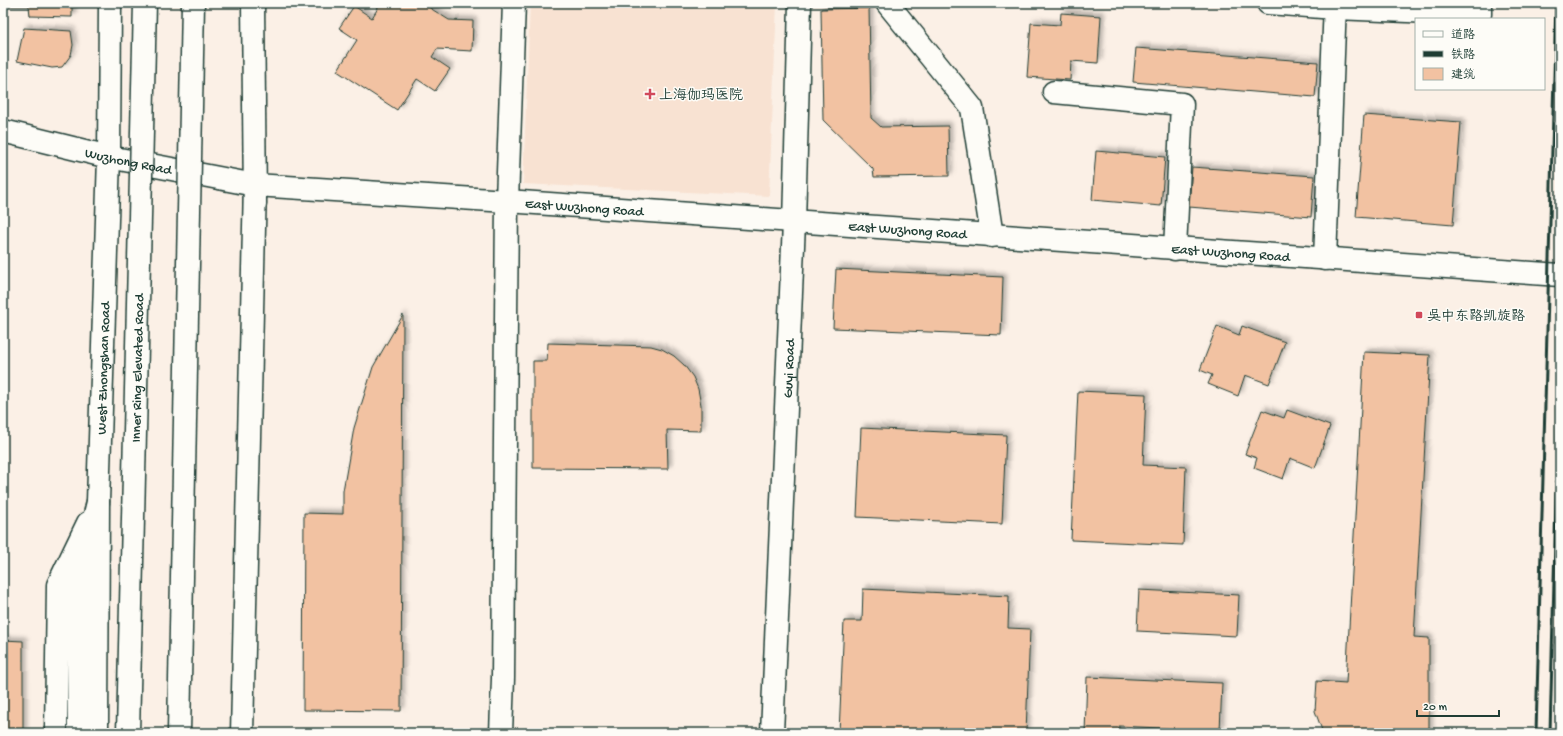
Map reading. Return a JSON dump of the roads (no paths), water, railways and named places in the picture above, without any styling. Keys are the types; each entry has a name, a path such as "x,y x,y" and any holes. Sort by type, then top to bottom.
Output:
{"main road":[{"name":"West Zhongshan Road","path":"97,733 98,502 109,157 110,3"},
{"name":"Inner Ring Elevated Road","path":"128,733 145,3"},
{"path":"179,733 193,3"},
{"path":"251,733 255,185 253,3"},
{"path":"501,733 507,201 514,3"},
{"name":"Guyi Road","path":"772,733 794,223 800,3"},
{"path":"887,3 972,108 992,236"},
{"path":"1268,3 1480,14 1480,3"},
{"path":"1325,259 1335,6"},
{"path":"1054,92 1182,104 1175,249"},
{"name":"Wuzhong Road","path":"3,131 109,157 255,185"},
{"path":"242,733 255,185"},
{"name":"East Wuzhong Road","path":"255,185 507,201 794,223 1560,275"},
{"path":"79,733 79,580 98,502"},
{"path":"56,733 58,585 98,502"}],"railway":[{"path":"1536,733 1556,3"},
{"path":"1550,733 1560,351"}],"place":[{"name":"上海伽玛医院","path":"650,94"},
{"name":"吴中东路凯旋路","path":"1419,315"}]}
